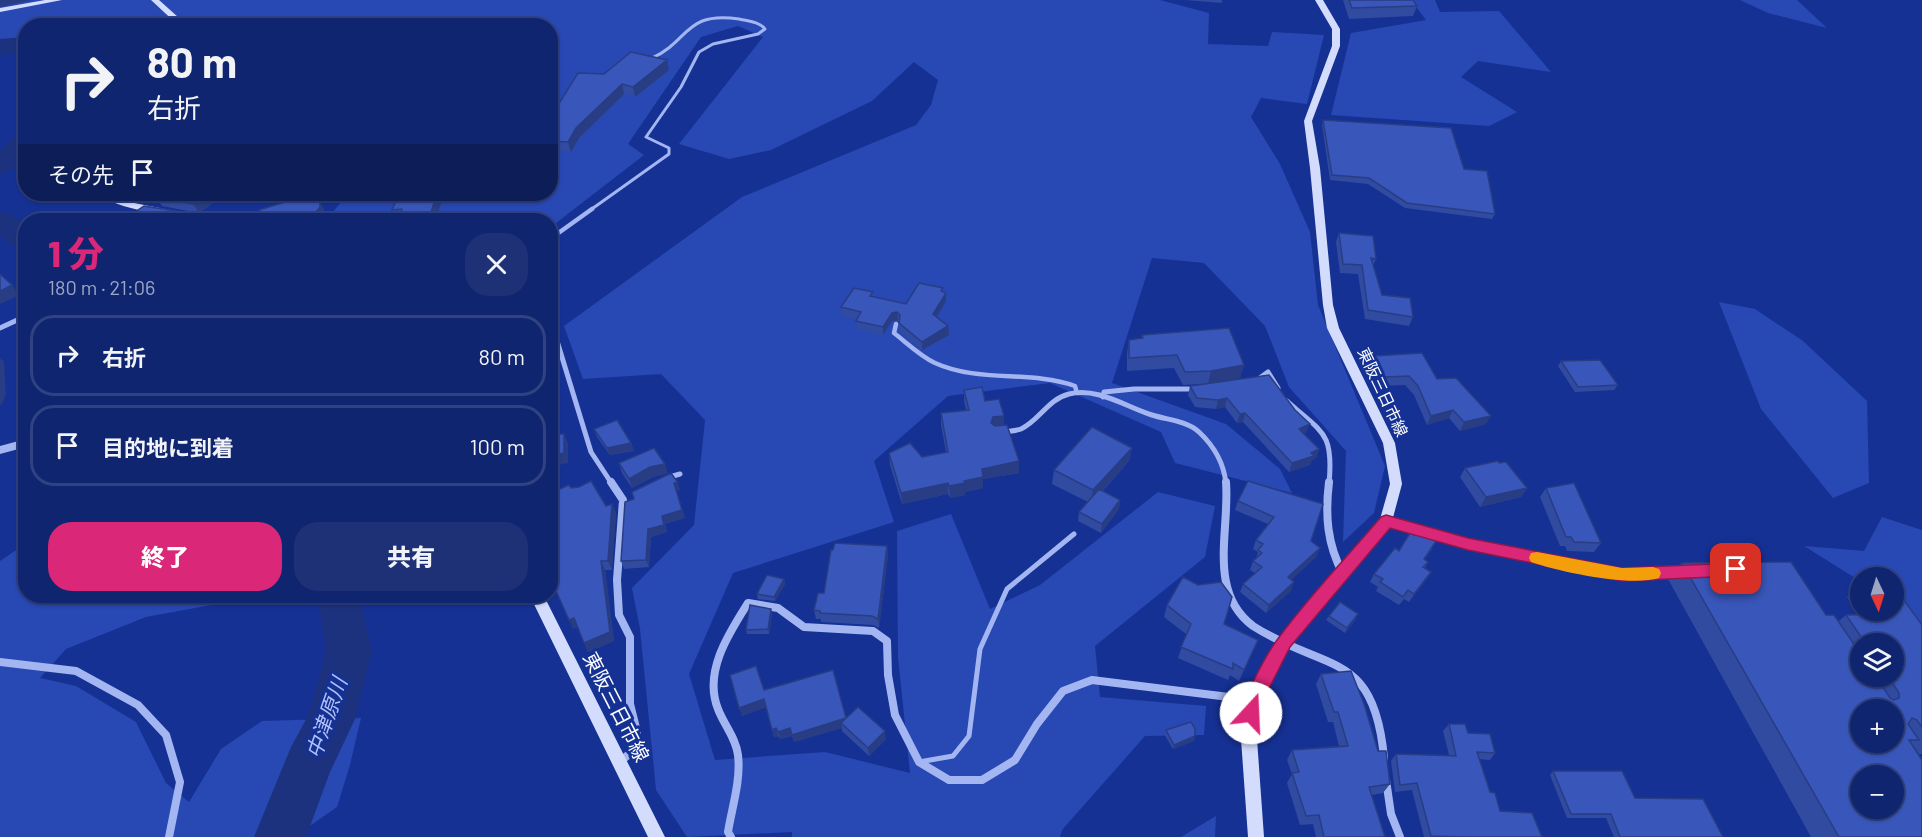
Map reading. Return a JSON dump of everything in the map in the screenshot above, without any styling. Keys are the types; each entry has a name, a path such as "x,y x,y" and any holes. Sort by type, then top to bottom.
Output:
{"main road":[{"path":"0,10 58,0"},
{"path":"155,0 175,18"},
{"name":"東阪三日市線","path":"1256,837 1248,725 1253,700 1284,642 1386,521 1396,484 1389,443 1333,328 1328,305 1315,168 1308,121 1336,46 1336,29 1319,0"},
{"path":"118,201 171,213"},
{"name":"東阪三日市線","path":"540,603 657,837"}],"street":[{"path":"0,328 18,320"},
{"path":"558,344 591,452 623,500 616,580 619,615 630,637 630,704 637,732 637,747 620,762"},
{"path":"1245,383 1256,380 1268,372 1289,403 1309,419 1328,441 1331,454 1326,528 1334,560 1343,574"},
{"path":"1103,397 1104,392 1134,388 1185,390 1205,388"},
{"path":"995,433 1019,430 1056,399 1077,393 1115,399 1197,430 1211,443 1219,457 1228,487 1224,567 1226,586 1242,617 1262,632 1352,675 1365,690 1376,714 1383,740 1391,814 1400,837"},
{"path":"0,450 18,445"},
{"path":"658,481 680,474"},
{"path":"623,500 632,495"},
{"path":"731,837 728,832 739,779 738,752 716,704 714,675 723,642 748,603 778,608 804,627 873,631 888,641 888,675 895,715 919,762 949,780 982,780 1015,760 1037,724 1063,692 1092,680 1253,700"},
{"path":"0,662 76,671 138,705 166,735 180,782 169,837"}],"lane":[{"path":"558,232 669,154 669,148 646,137 681,87 699,52 713,44 758,34 765,30 762,25 751,21 708,19 689,27 664,53 652,58"},
{"path":"896,324 894,333 935,363 959,370 1011,374 1066,382 1075,386 1077,393"},
{"path":"1386,521 1468,544 1622,575 1679,572"},
{"path":"919,762 953,756 969,736 980,649 1007,589 1074,534"}],"shaded area":[{"path":"0,0 1160,0 1209,13 1208,44 1268,46 1272,32 1324,35 1307,104 1261,98 1251,117 1280,164 1310,232 1318,305 1385,466 1374,513 1343,542 1346,451 1289,387 1265,326 1204,263 1152,258 1112,383 1226,424 1280,469 1292,493 1175,463 1161,432 1050,383 948,396 874,461 894,522 733,573 689,674 715,760 825,752 910,773 898,657 897,531 951,514 990,609 1040,585 1158,492 1215,506 1205,557 1095,646 1100,697 1206,706 1204,735 1145,736 1062,830 1060,837 792,837 792,832 687,837 656,790 640,629 632,588 694,525 705,420 661,374 583,379 564,326 742,197 916,125 931,105 938,80 914,62 872,101 771,150 729,159 679,144 763,37 738,26 701,37 628,144 644,155 558,222 558,213 332,213 342,201 558,201 558,18 18,18 18,42 0,45"},
{"path":"1411,0 1435,0 1440,12 1499,11 1551,72 1478,61 1461,77 1517,112 1489,126 1331,115 1351,33 1426,20"},
{"path":"1740,0 1797,0 1827,28 1768,13"},
{"path":"1719,302 1755,309 1803,341 1867,401 1869,483 1833,498 1761,409"},
{"path":"1882,517 1922,530 1922,633 1904,613 1904,567 1850,567 1850,575 1804,546 1864,551"},
{"path":"18,549 18,603 222,603 146,617 66,649 40,678 76,686 136,722 166,783 189,802 221,749 262,721 361,718 337,807 304,830 303,837 0,837 0,561"},
{"path":"1216,816 1215,837 1181,837"}],"building":[{"path":"1349,0 1413,0 1417,6 1352,8"},
{"path":"631,52 667,60 633,87 622,84 576,128 568,142 558,141 558,105 578,73 604,74"},
{"path":"1323,120 1451,128 1464,169 1487,171 1495,214 1407,203 1369,178 1332,175"},
{"path":"177,201 198,201 193,204"},
{"path":"288,201 320,202 320,207 315,213 261,213 259,210"},
{"path":"396,201 435,201 431,213 401,213 402,209 392,210"},
{"path":"144,206 182,212 181,213 134,213"},
{"path":"1339,233 1373,236 1376,259 1371,258 1382,295 1410,298 1413,317 1368,310 1362,265 1343,264"},
{"path":"0,274 12,285 0,291"},
{"path":"919,283 943,288 941,291 946,293 933,314 948,326 922,342 899,323 900,315 897,312 892,313 883,327 856,321 861,312 841,307 854,288 873,292 870,296 906,304"},
{"path":"1229,328 1244,365 1211,371 1185,372 1177,355 1129,358 1129,340 1143,338 1142,335"},
{"path":"1422,353 1437,379 1456,378 1491,416 1464,422 1453,410 1431,416 1418,386 1409,376 1385,377 1374,356"},
{"path":"1600,360 1618,385 1578,387 1561,361"},
{"path":"1269,375 1295,410 1310,424 1299,429 1319,449 1311,453 1314,456 1292,463 1245,413 1240,414 1227,398 1218,400 1197,398 1190,386"},
{"path":"982,387 985,401 999,399 1004,416 993,417 991,423 995,426 1007,425 1019,461 982,469 983,477 964,481 965,483 949,486 948,483 901,493 889,453 910,443 922,457 948,452 941,413 969,410 964,390"},
{"path":"617,420 631,443 607,448 594,429"},
{"path":"1092,427 1132,448 1093,490 1054,470"},
{"path":"558,432 559,434 564,434 564,453 558,454"},
{"path":"654,448 665,464 650,467 629,479 619,463"},
{"path":"1498,461 1499,463 1506,462 1527,488 1486,497 1465,468"},
{"path":"671,473 678,483 674,483 682,510 662,516 664,525 648,529 646,560 621,561 625,502 634,499 632,492"},
{"path":"591,481 606,506 612,504 608,561 601,561 610,632 584,643 574,618 569,620 558,595 558,490 569,485 571,488"},
{"path":"1248,481 1323,504 1311,541 1320,548 1288,577 1294,582 1269,605 1243,584 1262,567 1253,561 1262,553 1258,550 1263,544 1256,540 1274,517 1238,501"},
{"path":"1574,483 1601,543 1574,542 1571,537 1566,537 1546,488"},
{"path":"1099,489 1120,500 1102,524 1079,512"},
{"path":"1417,530 1436,541 1424,559 1428,562 1423,567 1431,572 1414,594 1408,590 1403,597 1380,582 1383,579 1374,574 1395,548 1399,551 1410,533 1414,535"},
{"path":"835,543 887,546 878,619 872,616 820,613 814,610 818,593 824,593 831,550"},
{"path":"1791,562 1826,615 1834,615 1850,638 1850,687 1883,687 1892,699 1850,699 1850,753 1904,753 1904,699 1896,699 1899,698 1899,693 1895,687 1904,687 1904,633 1858,633 1850,621 1904,621 1904,600 1922,625 1922,727 1917,720 1912,718 1908,724 1919,740 1909,740 1922,760 1922,837 1839,837 1682,563"},
{"path":"767,575 784,579 774,597 757,594"},
{"path":"1183,577 1198,585 1221,582 1232,597 1224,624 1258,640 1244,670 1233,663 1233,669 1181,647 1191,624 1167,605"},
{"path":"1340,602 1358,614 1347,628 1329,616"},
{"path":"750,605 771,609 768,629 746,630"},
{"path":"756,666 764,690 833,670 846,718 792,735 790,728 778,732 776,728 772,730 764,699 739,708 730,675"},
{"path":"1351,671 1378,751 1386,751 1390,784 1369,787 1385,837 1324,837 1319,815 1306,816 1292,773 1299,772 1292,750 1348,746 1338,712 1334,712 1321,674"},
{"path":"858,707 885,731 868,748 841,723"},
{"path":"1191,722 1195,729 1195,736 1174,745 1166,730"},
{"path":"1449,724 1465,724 1468,733 1490,734 1495,753 1477,752 1490,792 1495,793 1500,811 1532,813 1542,837 1431,836 1417,783 1400,785 1396,754 1456,756"},
{"path":"1553,771 1622,771 1635,798 1703,799 1723,837 1620,837 1611,814 1571,814"}],"waterway":[{"name":"中津原川","path":"0,47 18,45"},
{"name":"中津原川","path":"0,165 18,148"},
{"name":"中津原川","path":"0,221 18,234"},
{"name":"中津原川","path":"280,837 308,764 331,719 349,651 340,603"}],"slow traffic":[{"path":"1537,558 1622,575 1653,573"}],"route":[{"path":"1251,713 1253,700 1284,642 1386,521 1468,544 1622,575 1736,569"}]}
